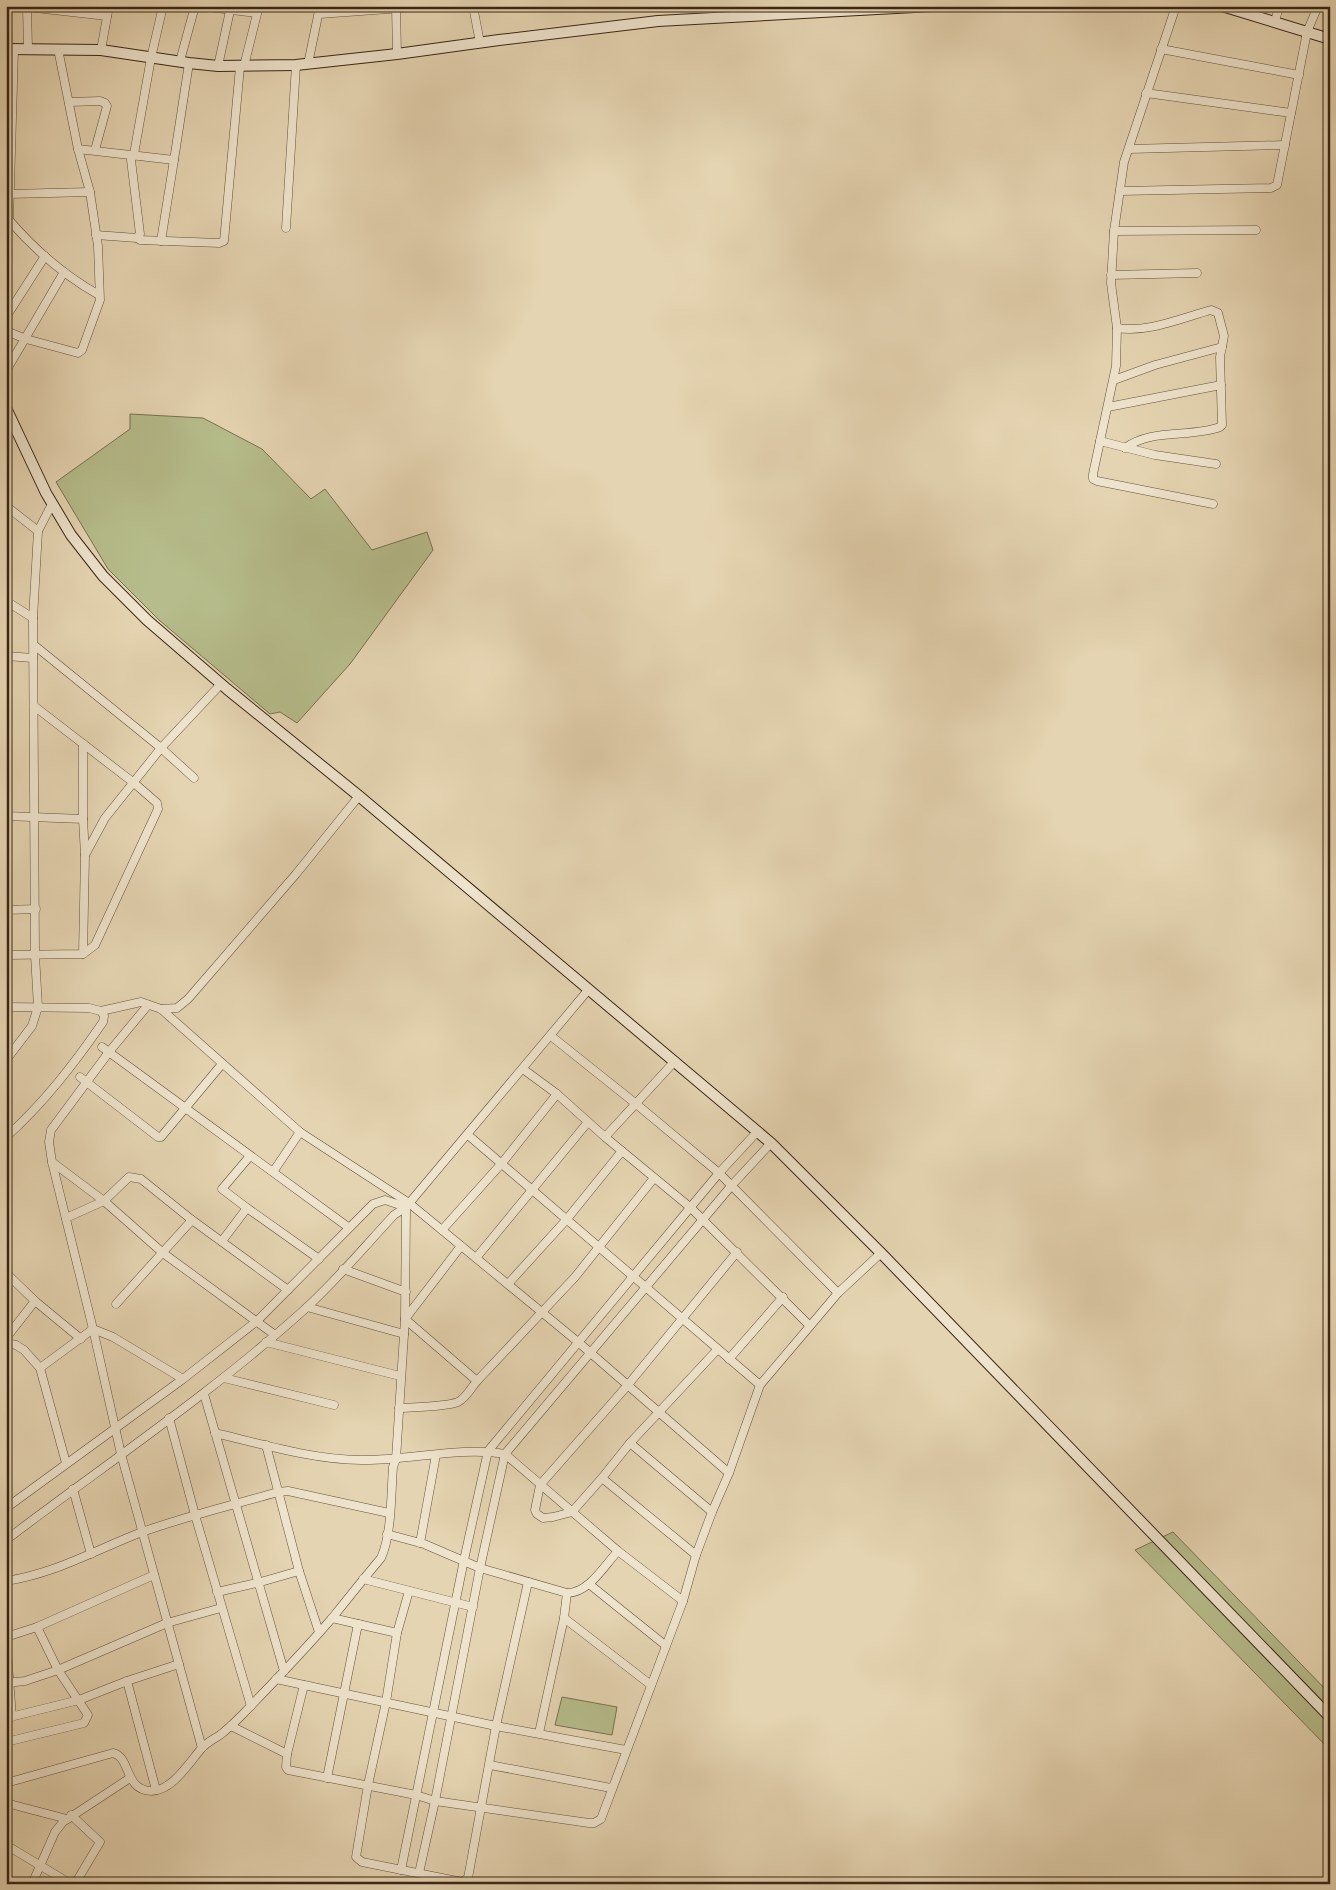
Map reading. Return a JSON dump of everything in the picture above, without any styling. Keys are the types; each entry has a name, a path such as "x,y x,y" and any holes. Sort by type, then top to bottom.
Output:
{"main road":[{"path":"10,49 101,50 218,66 296,65 658,21 933,6"},
{"path":"1222,6 1330,39"},
{"path":"6,408 40,481 71,534 104,576 168,640 359,796 675,1060 771,1143 881,1253 1330,1716"}],"street":[{"path":"101,50 109,6"},
{"path":"137,238 140,234 131,160 134,154 151,58 163,6"},
{"path":"162,241 174,160 185,62 195,6"},
{"path":"96,235 137,238 140,240 219,243 224,241 242,66 258,10 200,6"},
{"path":"308,64 320,10 429,6"},
{"path":"473,6 480,43"},
{"path":"1176,6 1124,162 1114,231 1111,275 1117,328 1116,366 1092,474 1094,480 1213,504"},
{"path":"1275,22 1279,6"},
{"path":"1120,191 1274,187 1277,185 1307,32 1318,6"},
{"path":"28,50 27,7 107,16"},
{"path":"218,66 231,8"},
{"path":"396,8 398,54"},
{"path":"6,229 9,220 10,49"},
{"path":"6,331 26,339 75,353 81,352 98,310 100,300 100,269 90,192 78,149 58,49"},
{"path":"1162,49 1298,75"},
{"path":"286,228 296,65"},
{"path":"1146,93 1291,113"},
{"path":"69,102 100,101 105,103 106,106 95,150"},
{"path":"1129,149 1285,145"},
{"path":"78,149 174,160"},
{"path":"9,194 90,192"},
{"path":"9,220 25,238 64,272 99,295"},
{"path":"1114,231 1256,230"},
{"path":"6,318 45,256"},
{"path":"6,370 64,272"},
{"path":"1111,275 1197,273"},
{"path":"1117,328 1150,326 1214,311 1218,313 1224,332 1220,357 1222,425 1206,431 1139,439 1125,448"},
{"path":"1114,380 1155,365 1222,348"},
{"path":"1108,406 1221,385"},
{"path":"1100,441 1156,455 1216,464"},
{"path":"6,1060 9,1053 32,1026 38,1007 35,955 33,618 38,531 52,504"},
{"path":"6,506 38,531"},
{"path":"6,601 33,618"},
{"path":"34,645 161,748 194,778"},
{"path":"6,656 33,658"},
{"path":"85,855 104,818 161,748 221,684"},
{"path":"6,955 83,954 95,945 158,809 157,803 134,783 34,706"},
{"path":"83,954 85,855 83,819 84,744"},
{"path":"6,1007 89,1008 101,1011 141,1002 161,1009 177,1008 188,999 296,874 359,796"},
{"path":"6,816 83,819"},
{"path":"6,910 36,909"},
{"path":"6,1540 204,1394 307,1307 394,1215 408,1206 590,989"},
{"path":"148,1005 106,1050 83,1080 51,1130 49,1142 52,1162 121,1454 202,1748"},
{"path":"161,1009 300,1132 442,1230 578,1342 729,1472"},
{"path":"6,1137 29,1116 72,1066 103,1022 104,1016 101,1011"},
{"path":"551,1036 636,1103 719,1173 838,1293"},
{"path":"106,1050 184,1109 348,1227"},
{"path":"605,1138 675,1060"},
{"path":"83,1080 158,1137 164,1135 222,1064"},
{"path":"523,1069 557,1094 605,1138 691,1208 783,1297 810,1326"},
{"path":"442,1230 502,1163 557,1094"},
{"path":"476,1258 588,1122"},
{"path":"273,1172 300,1132"},
{"path":"401,1870 455,1602 488,1451 719,1173 758,1132"},
{"path":"468,1135 760,1385"},
{"path":"419,1873 435,1801 480,1568 505,1454 732,1185 771,1143"},
{"path":"508,1284 567,1219 622,1151"},
{"path":"250,1156 222,1189 319,1259"},
{"path":"52,1162 104,1201 163,1253 275,1335"},
{"path":"66,1218 104,1201 129,1177 141,1179 192,1220 288,1290"},
{"path":"399,1408 458,1402 465,1397 477,1381 575,1277 654,1178"},
{"path":"6,1508 183,1379 258,1321 348,1227 376,1201 384,1200 408,1206"},
{"path":"6,1783 113,1753 121,1757 130,1778 136,1786 147,1791 168,1786 196,1757 202,1748 231,1726 284,1671 332,1618 381,1558 387,1534 393,1467 396,1460 405,1318 408,1206"},
{"path":"222,1242 246,1208"},
{"path":"116,1304 192,1220"},
{"path":"405,1318 461,1246"},
{"path":"717,1350 630,1443 572,1512 543,1518 537,1514 535,1510 540,1484 627,1386 737,1252"},
{"path":"304,1685 286,1754 286,1767 288,1770 416,1795 435,1801 594,1823 601,1819 611,1788 683,1601 696,1555 729,1472 760,1385 838,1293 881,1253"},
{"path":"343,1269 406,1292"},
{"path":"6,1273 35,1301 81,1339"},
{"path":"728,1359 783,1297"},
{"path":"6,1338 35,1301"},
{"path":"307,1307 404,1334"},
{"path":"405,1318 477,1381"},
{"path":"40,1368 93,1329"},
{"path":"93,1329 113,1336 183,1379"},
{"path":"266,1342 400,1376"},
{"path":"6,1343 16,1345 24,1350 40,1368 66,1463"},
{"path":"224,1378 334,1405"},
{"path":"204,1394 257,1583 284,1671"},
{"path":"169,1418 216,1592 251,1706"},
{"path":"216,1433 342,1460 396,1460 488,1451 505,1454 618,1551 683,1601"},
{"path":"630,1443 712,1512"},
{"path":"266,1445 299,1571 319,1632"},
{"path":"420,1543 436,1455"},
{"path":"602,1478 696,1555"},
{"path":"73,1489 91,1554"},
{"path":"6,1581 40,1575 142,1532 195,1515 288,1490 389,1513"},
{"path":"387,1534 420,1543 480,1568 567,1593 578,1592 589,1584 618,1551"},
{"path":"216,1592 299,1571"},
{"path":"154,1575 37,1627 6,1638 9,1717 79,1700 178,1664"},
{"path":"363,1579 472,1607"},
{"path":"409,1591 397,1634 356,1857 362,1862 462,1882 468,1878 496,1726 528,1582"},
{"path":"589,1584 665,1645"},
{"path":"540,1733 564,1618 567,1593"},
{"path":"9,1683 25,1681 58,1670 167,1623 221,1608"},
{"path":"332,1618 397,1634"},
{"path":"564,1618 651,1685"},
{"path":"327,1778 358,1624"},
{"path":"6,1742 84,1723 88,1715 58,1670 37,1627"},
{"path":"276,1679 451,1717 626,1750"},
{"path":"127,1682 156,1790"},
{"path":"231,1726 286,1754"},
{"path":"490,1765 611,1788"},
{"path":"32,1884 55,1832 69,1817 130,1778"},
{"path":"6,1803 69,1817 100,1842 75,1884"},
{"path":"6,1845 71,1884"}],"green space":[{"path":"130,414 203,418 262,449 311,499 325,489 372,550 427,532 433,550 350,664 297,723 280,712 270,714 159,620 108,569 56,482 130,429"},
{"path":"1173,1532 1330,1694 1330,1750 1135,1550"},
{"path":"562,1697 617,1707 612,1735 555,1725"}]}
